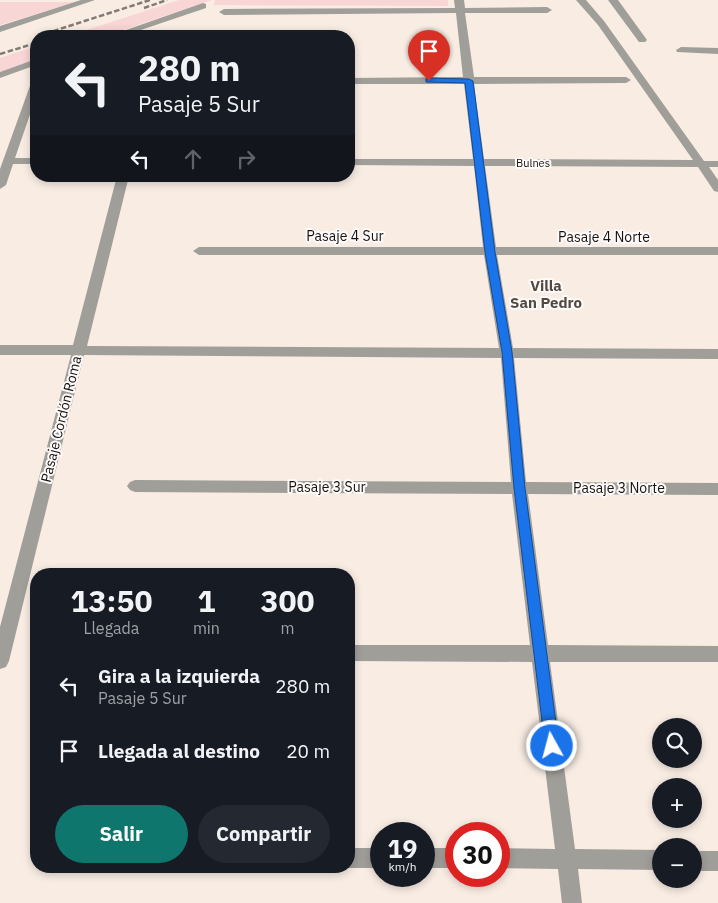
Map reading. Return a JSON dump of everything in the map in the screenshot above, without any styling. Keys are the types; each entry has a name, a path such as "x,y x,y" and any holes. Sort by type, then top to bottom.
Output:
{"street":[{"path":"0,29 90,0"},
{"path":"581,0 601,23 718,188"},
{"path":"612,0 642,40"},
{"path":"459,5 490,252 507,352 520,488 572,903"},
{"path":"224,12 459,5 547,10"},
{"path":"132,30 203,6"},
{"path":"158,30 160,21"},
{"path":"681,50 718,51"},
{"path":"0,75 30,64"},
{"path":"355,81 626,80"},
{"path":"0,185 30,101"},
{"path":"10,160 30,161"},
{"name":"Bulnes","path":"355,162 718,164"},
{"name":"Pasaje Cordón Roma","path":"0,661 122,182"},
{"name":"Pasaje 4 Sur","path":"199,250 490,252"},
{"name":"Pasaje 4 Norte","path":"490,252 718,251"},
{"path":"0,350 718,354"},
{"name":"Pasaje 3 Sur","path":"135,486 520,488"},
{"name":"Pasaje 3 Norte","path":"520,488 718,489"},
{"path":"355,653 718,654"},
{"path":"355,858 370,858"},
{"path":"510,858 652,860"},
{"path":"702,860 718,861"}],"shaded area":[{"path":"179,0 212,0 123,30 86,30"},
{"path":"215,0 448,0 448,6 214,5"},
{"path":"0,2 75,2 0,25"},
{"path":"30,48 30,61 0,72 0,58"}],"railway":[{"path":"57,30 150,0"},
{"path":"144,8 167,0"},
{"path":"0,54 30,45"}],"district":[{"name":"Villa San Pedro","path":"546,294"}],"route":[{"path":"429,81 469,81 490,252 507,352 520,488 552,746"}]}
